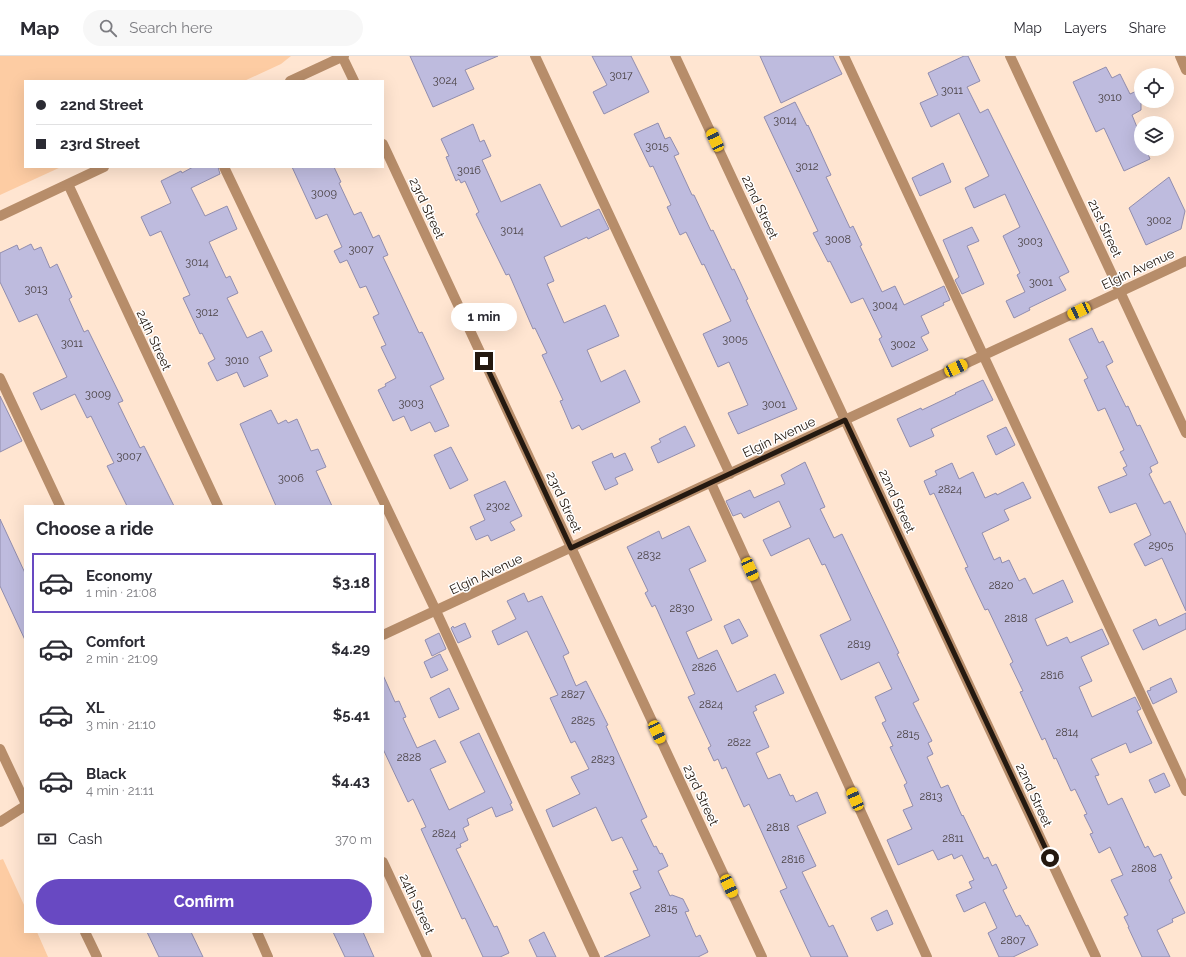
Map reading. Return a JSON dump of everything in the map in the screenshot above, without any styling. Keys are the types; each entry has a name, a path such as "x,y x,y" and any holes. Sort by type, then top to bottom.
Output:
{"street":[{"path":"292,80 343,56 354,80"},
{"path":"535,56 730,474"},
{"name":"22nd Street","path":"676,56 1096,957"},
{"path":"844,56 1186,791"},
{"name":"21st Street","path":"1010,56 1186,433"},
{"path":"1180,56 1186,70"},
{"name":"23rd Street","path":"384,146 762,957"},
{"path":"0,216 102,168"},
{"path":"224,168 436,611 595,957"},
{"name":"24th Street","path":"68,184 218,505"},
{"name":"Elgin Avenue","path":"384,635 1186,261"},
{"path":"0,378 60,505"},
{"path":"711,483 927,957"},
{"path":"0,749 24,800"},
{"path":"0,822 24,807"},
{"name":"24th Street","path":"384,864 427,957"},
{"path":"85,933 97,957"},
{"path":"257,933 268,957"}],"shaded area":[{"path":"0,56 291,56 281,64 246,80 24,80 24,168 59,168 0,195"},
{"path":"3,859 24,905 24,933 37,933 48,957 0,957 0,860"}],"building":[{"path":"410,56 498,56 465,70 474,89 433,107"},
{"path":"592,56 631,56 649,92 604,114 593,92 607,85"},
{"path":"760,56 833,56 842,74 781,103"},
{"path":"964,56 968,56 980,81 967,87 980,113 988,109 1069,272 1059,277 1066,290 1029,308 1030,310 1014,318 1006,301 1025,292 1017,275 1020,273 1003,236 1020,227 1005,194 974,208 965,188 989,176 959,113 931,127 920,103 938,95 928,73"},
{"path":"1106,67 1112,78 1120,74 1130,94 1134,92 1134,108 1141,108 1141,110 1132,115 1134,120 1134,156 1149,156 1150,159 1124,171 1104,128 1096,132 1073,82"},
{"path":"795,102 807,126 808,125 831,175 826,177 850,228 853,226 862,245 860,246 882,292 895,286 904,305 944,286 950,300 943,303 944,305 921,316 929,333 921,337 928,350 892,367 879,339 882,337 863,298 851,303 830,261 828,262 813,233 818,231 764,117"},
{"path":"658,123 665,139 670,137 679,154 674,156 692,195 694,195 711,231 713,230 732,270 734,269 748,299 746,300 797,409 738,434 728,413 748,405 729,362 718,367 703,334 731,321 704,264 702,265 686,232 680,235 667,207 671,205 653,166 650,167 634,134"},
{"path":"473,124 480,142 484,140 491,156 482,160 501,202 540,184 561,227 599,209 609,229 588,239 587,237 544,257 554,281 547,284 564,323 605,305 619,336 587,350 601,382 625,370 640,402 582,430 579,425 572,429 560,401 563,400 542,355 547,353 535,328 533,329 509,274 506,275 476,214 479,212 465,181 461,183 459,179 456,181 446,157 449,156 441,139"},
{"path":"943,163 951,182 920,196 912,178"},
{"path":"191,168 218,168 220,174 191,188 205,216 227,206 237,229 209,242 226,278 230,276 238,293 227,298 247,338 262,331 272,351 259,357 268,376 244,387 237,372 217,381 208,363 215,359 202,333 200,334 183,298 190,295 161,231 150,236 141,217 171,203 161,181 181,171 182,173"},
{"path":"292,168 334,168 341,182 339,183 354,215 361,212 373,238 379,235 388,255 383,257 419,333 422,332 444,379 430,386 449,426 435,432 430,422 411,431 404,416 393,421 378,390 396,378 381,347 386,345 373,317 379,314 366,286 360,288 347,260 340,263 334,251 342,247 327,214 316,219"},
{"path":"1169,177 1185,211 1181,229 1146,245 1129,208"},
{"path":"972,227 979,241 967,246 984,284 962,294 955,280 959,277 943,240"},
{"path":"31,244 34,250 41,247 50,268 57,264 72,297 69,299 84,332 88,330 123,401 118,403 140,448 144,446 174,505 126,505 107,466 114,463 91,416 87,418 75,394 41,410 33,393 67,377 37,314 19,322 0,282 0,253 17,245 19,250"},
{"path":"1092,328 1099,343 1103,341 1113,362 1106,366 1126,407 1128,406 1137,426 1140,425 1158,463 1150,467 1152,472 1149,474 1164,504 1170,501 1186,535 1186,611 1162,558 1145,566 1134,544 1151,535 1136,503 1110,513 1098,487 1127,475 1123,468 1127,466 1120,452 1124,450 1105,408 1098,411 1084,380 1088,378 1069,339"},
{"path":"983,380 993,400 931,429 934,436 910,447 897,419 921,408 922,410"},
{"path":"0,396 22,441 0,452"},
{"path":"271,410 278,424 286,420 288,423 297,419 311,451 318,449 326,467 316,471 332,505 276,505 240,424"},
{"path":"685,426 695,446 658,463 651,447 661,442 659,439"},
{"path":"1006,427 1015,445 996,455 987,436"},
{"path":"451,447 468,480 450,489 434,455"},
{"path":"612,453 614,458 625,453 633,470 615,478 618,484 605,490 592,462"},
{"path":"805,462 825,507 820,509 834,538 842,534 899,653 897,654 919,700 913,703 932,741 928,743 933,754 927,757 941,788 948,785 984,859 988,857 992,866 996,864 1007,888 1003,890 1016,917 1020,915 1026,926 1028,925 1038,945 1013,957 999,957 988,933 997,928 985,902 964,912 956,895 972,888 969,882 974,880 962,855 954,859 952,854 938,860 933,850 898,865 887,840 912,829 903,810 913,806 904,785 907,783 890,747 893,746 882,723 886,721 875,697 892,689 879,662 841,680 820,635 851,620 825,564 822,565 809,538 771,556 763,540 791,527 779,501 744,518 741,513 733,516 726,501 750,490 754,498 785,484 781,475"},
{"path":"952,463 959,479 973,472 985,498 996,493 997,495 1023,482 1031,498 1004,510 1009,520 982,533 994,560 1000,557 1002,563 1009,560 1019,581 1025,578 1033,594 1063,580 1073,602 1035,619 1047,646 1067,637 1070,643 1102,629 1109,644 1081,657 1092,681 1079,687 1092,717 1135,697 1141,709 1137,711 1152,743 1130,753 1126,743 1091,759 1099,775 1095,776 1108,805 1122,798 1145,848 1148,846 1154,857 1161,854 1172,878 1169,880 1185,913 1172,919 1173,922 1157,930 1170,957 1142,957 1124,917 1128,915 1111,880 1123,875 1110,847 1099,853 1090,834 1093,833 1084,815 1087,814 1075,789 1071,791 1045,738 1042,740 1020,692 1023,691 1010,664 1013,662 988,609 985,610 965,568 968,567 934,493 930,495 924,481 937,475 935,471"},
{"path":"505,481 522,516 510,522 515,530 491,541 488,535 476,540 470,527 485,520 474,495"},
{"path":"0,519 24,571 24,638 0,586"},
{"path":"689,526 706,561 689,569 712,620 686,632 698,659 717,650 737,692 775,674 784,693 755,706 757,710 753,712 769,747 756,753 768,779 780,774 790,796 793,795 796,802 817,792 826,813 797,826 816,866 802,872 829,927 833,925 848,957 811,957 780,891 787,888 749,804 744,807 726,767 722,769 718,759 714,761 708,748 711,746 688,697 695,694 655,605 652,607 645,593 648,591 627,547 659,531 662,539"},
{"path":"524,593 528,602 542,596 569,653 563,656 576,686 586,681 608,725 606,726 647,817 641,820 654,847 656,846 660,854 662,853 668,866 658,871 670,896 672,895 683,899 689,911 685,912 696,937 700,935 708,952 698,957 604,957 650,936 630,893 641,888 633,871 638,870 622,837 612,841 596,807 553,827 546,810 580,794 571,777 589,769 575,741 571,743 550,698 558,695 527,631 498,645 492,631 516,619 507,601"},
{"path":"1186,613 1186,629 1143,650 1133,630 1156,619 1159,626"},
{"path":"739,619 748,636 732,644 724,626"},
{"path":"465,623 471,637 458,643 451,628 453,626 454,628"},
{"path":"439,633 446,649 432,656 425,640"},
{"path":"440,654 448,670 431,678 424,662"},
{"path":"384,677 395,702 399,701 406,717 403,718 417,748 435,740 446,762 430,769 449,810 485,792 460,742 479,733 512,803 510,804 513,810 496,817 492,807 467,819 469,825 463,828 468,840 460,844 461,847 456,849 494,927 497,926 509,953 500,957 483,957 465,918 462,919 421,829 426,827 413,799 408,802 384,751"},
{"path":"1171,678 1177,692 1153,704 1147,691 1151,690 1150,688"},
{"path":"449,688 459,709 439,718 430,698"},
{"path":"1164,773 1170,786 1155,793 1149,780"},
{"path":"887,910 893,924 877,931 871,918"},
{"path":"544,932 556,957 537,957 529,940"},
{"path":"147,933 191,933 203,957 159,957"},
{"path":"333,933 363,933 374,957 345,957"}],"route":[{"path":"484,361 571,548 845,420 1050,858"}]}
